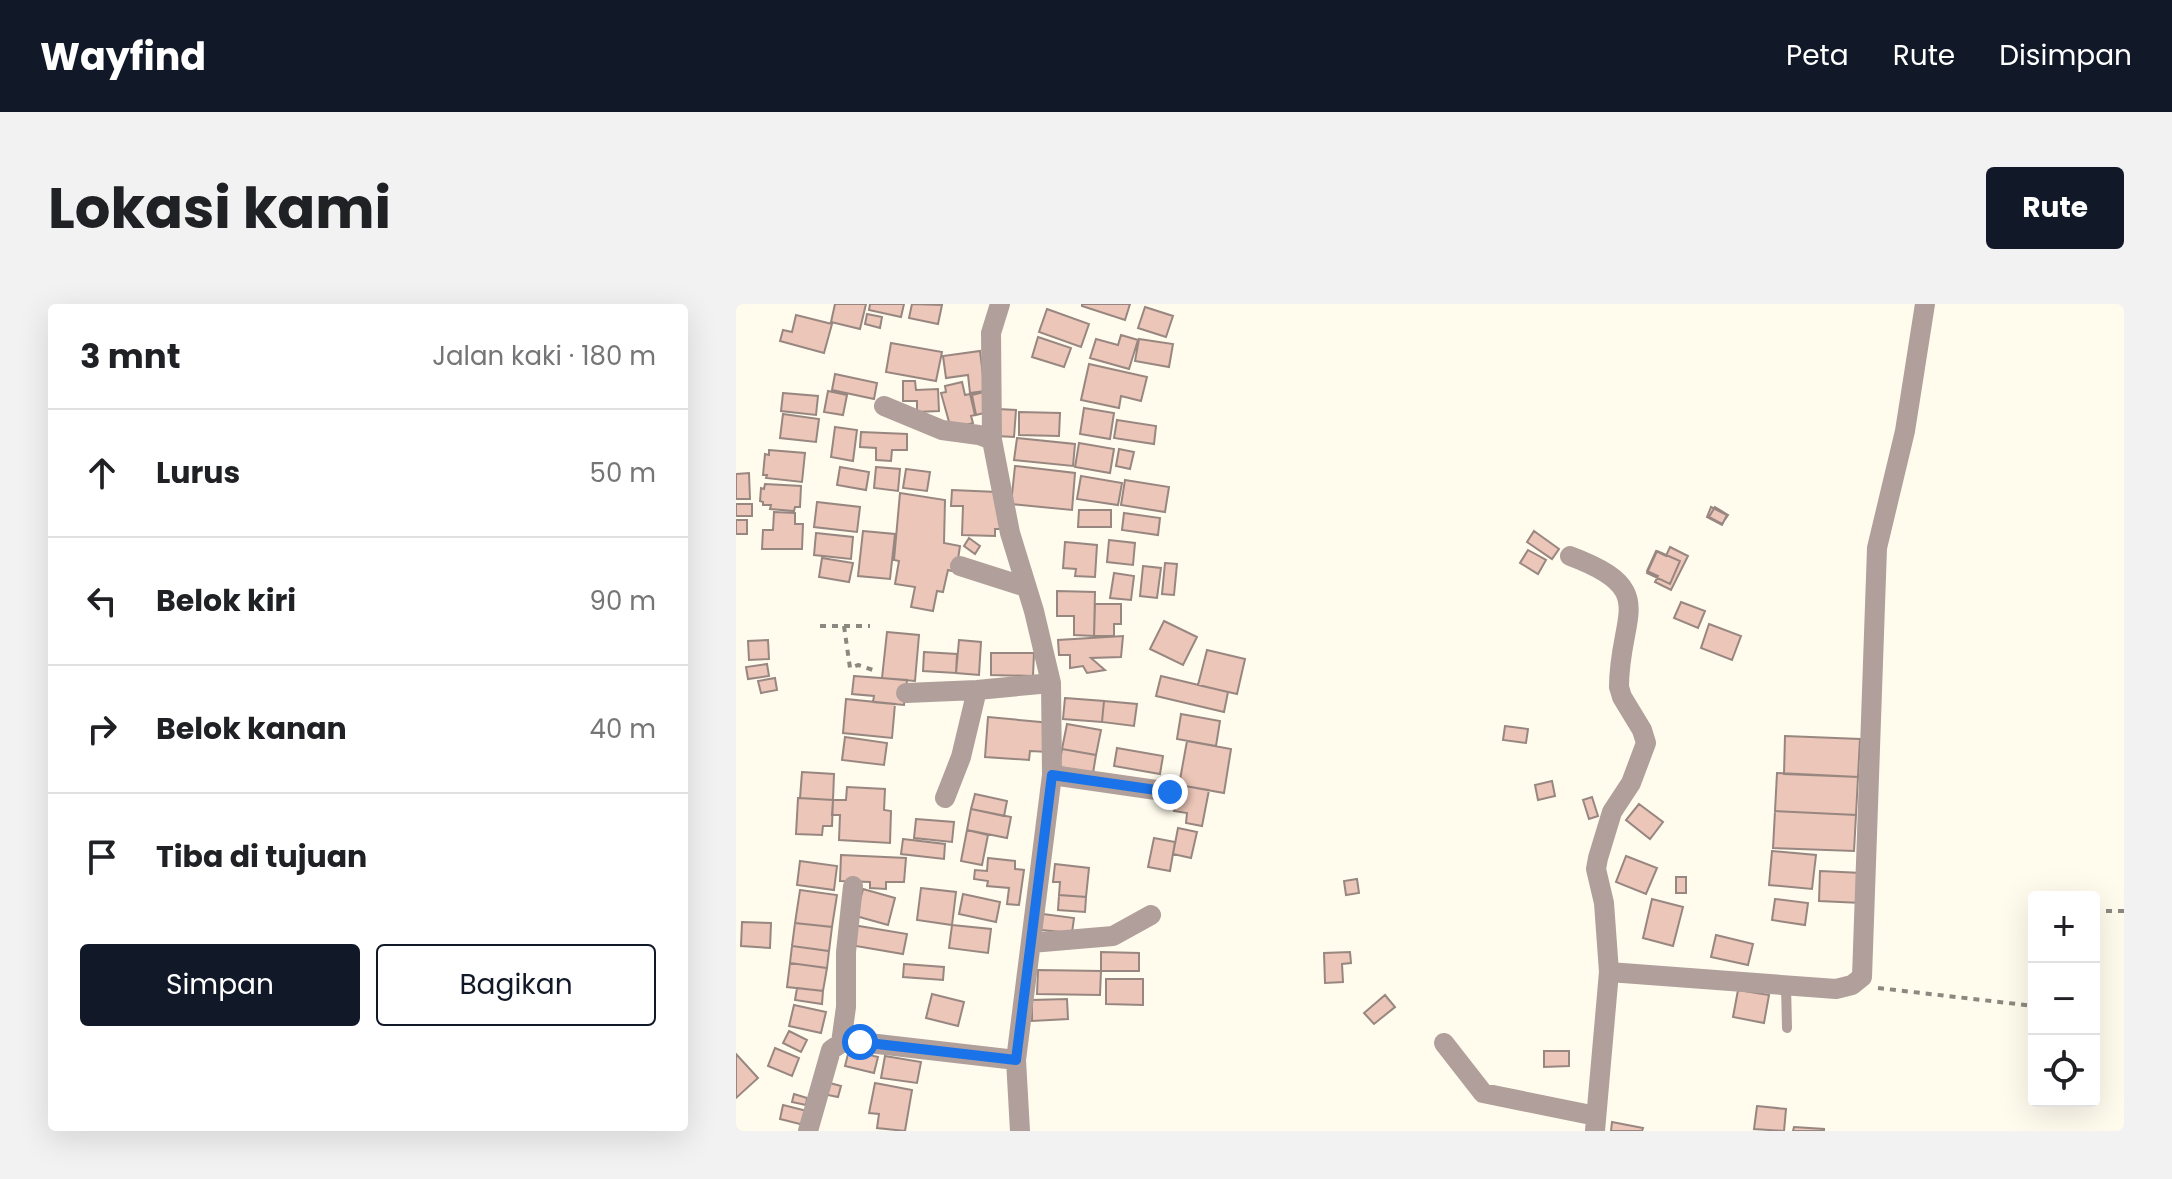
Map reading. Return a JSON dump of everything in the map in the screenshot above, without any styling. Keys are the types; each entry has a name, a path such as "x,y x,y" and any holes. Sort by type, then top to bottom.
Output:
{"street":[{"path":"1000,304 991,333 992,440 1010,533 1034,611 1051,683 1052,775 1016,1060 1020,1131"},
{"path":"1609,972 1836,989 1852,985 1864,972 1877,548 1905,431 1925,304"},
{"path":"884,406 942,430 992,440"},
{"path":"1444,1043 1483,1093 1596,1124 1609,972 1604,903 1596,869 1612,812 1631,783 1646,743 1619,687 1630,613 1623,587 1619,580 1596,566 1570,556"},
{"path":"960,566 1026,587"},
{"path":"906,693 1051,683"},
{"path":"945,798 961,757 977,690"},
{"path":"1052,775 1170,792"},
{"path":"841,1043 853,886"},
{"path":"1031,943 1113,936 1151,915"},
{"path":"808,1131 831,1050 841,1043 860,1042 1016,1060"}],"lane":[{"path":"1786,986 1787,1028"}],"path":[{"path":"820,626 870,626"},
{"path":"844,626 850,668 867,666 876,671"},
{"path":"2100,911 2124,911"},
{"path":"1852,985 2028,1005"}],"building":[{"path":"835,304 866,304 860,329 831,322"},
{"path":"870,304 904,304 901,317 869,310"},
{"path":"912,304 942,305 938,324 909,318"},
{"path":"1082,304 1130,304 1125,320"},
{"path":"1145,307 1173,316 1166,337 1138,328"},
{"path":"1047,309 1089,324 1081,347 1039,332"},
{"path":"867,314 882,317 880,328 865,324"},
{"path":"796,315 832,324 824,353 780,341 783,330 792,332"},
{"path":"1121,335 1138,340 1129,369 1090,358 1096,339 1118,345"},
{"path":"1038,337 1071,348 1064,367 1032,357"},
{"path":"1139,339 1173,344 1169,367 1135,361"},
{"path":"891,343 942,352 936,381 886,372"},
{"path":"980,351 985,391 970,393 968,375 946,378 943,356"},
{"path":"1089,364 1147,377 1141,401 1121,396 1119,408 1081,400"},
{"path":"835,374 877,383 874,399 832,390"},
{"path":"903,381 915,381 916,390 938,389 939,411 917,412 917,401 903,401"},
{"path":"962,382 965,395 970,394 975,415 971,416 973,423 951,429 941,393 946,392 945,386"},
{"path":"828,391 847,395 843,415 824,412"},
{"path":"984,392 988,412 976,415 972,395"},
{"path":"783,393 818,396 816,415 781,411"},
{"path":"1084,408 1114,413 1110,439 1080,434"},
{"path":"998,409 1016,410 1014,437 997,436"},
{"path":"1019,412 1060,413 1059,436 1019,435"},
{"path":"783,414 819,419 816,442 780,438"},
{"path":"1117,420 1156,426 1154,444 1114,438"},
{"path":"835,427 857,430 853,461 831,457"},
{"path":"861,432 907,434 907,450 892,450 891,461 876,460 876,448 860,447"},
{"path":"1017,438 1075,444 1073,466 1014,460"},
{"path":"1079,443 1114,449 1110,473 1075,467"},
{"path":"1119,449 1134,452 1130,469 1116,466"},
{"path":"769,450 805,453 802,482 766,478 767,475 763,475 765,454 769,455"},
{"path":"1015,466 1075,473 1072,510 1011,504"},
{"path":"840,467 869,472 866,490 837,485"},
{"path":"876,467 900,469 898,491 874,488"},
{"path":"906,469 930,472 927,491 903,488"},
{"path":"749,473 750,499 736,499 736,474"},
{"path":"1081,476 1122,483 1118,505 1077,499"},
{"path":"1125,480 1169,487 1165,512 1121,505"},
{"path":"765,484 801,486 800,507 795,507 794,511 770,509 771,505 763,505 760,501 761,488 764,489"},
{"path":"952,490 997,492 1002,529 995,529 995,536 962,535 963,506 951,506"},
{"path":"900,493 945,500 944,543 960,546 956,572 948,570 943,592 937,591 933,611 911,607 915,587 895,584 899,561 894,560"},
{"path":"817,502 860,507 857,532 814,527"},
{"path":"736,504 752,504 752,516 736,516"},
{"path":"1711,507 1727,515 1722,525 1707,517"},
{"path":"1715,507 1728,515 1722,524 1709,517"},
{"path":"1079,510 1111,510 1111,527 1078,527"},
{"path":"774,512 795,513 795,524 803,524 802,549 762,549 763,530 773,530"},
{"path":"1124,513 1160,518 1158,535 1122,530"},
{"path":"736,520 747,520 747,534 736,534"},
{"path":"863,531 895,534 890,579 858,576"},
{"path":"1534,531 1559,549 1552,559 1527,542"},
{"path":"816,533 853,537 851,559 814,555"},
{"path":"969,538 980,546 975,554 964,546"},
{"path":"1109,540 1135,543 1133,565 1107,562"},
{"path":"1065,542 1097,545 1095,577 1075,576 1076,569 1063,568"},
{"path":"1670,547 1688,556 1671,590 1655,582 1658,576 1647,571 1656,551 1666,556"},
{"path":"1528,550 1546,560 1538,574 1520,563"},
{"path":"1657,551 1680,561 1670,584 1647,573"},
{"path":"822,558 853,563 849,582 819,577"},
{"path":"1165,563 1177,564 1174,595 1162,594"},
{"path":"1143,566 1161,568 1157,598 1140,596"},
{"path":"1114,573 1134,576 1131,600 1110,598"},
{"path":"1057,591 1095,592 1094,636 1074,635 1074,616 1057,616"},
{"path":"1681,602 1705,611 1698,628 1674,618"},
{"path":"1095,604 1121,604 1121,624 1114,624 1114,636 1094,636"},
{"path":"1164,621 1197,637 1183,665 1150,649"},
{"path":"1709,624 1741,636 1732,660 1701,648"},
{"path":"887,632 919,635 915,681 882,678"},
{"path":"1123,636 1121,657 1091,658 1105,670 1087,673 1083,666 1070,668 1070,655 1059,655 1058,640"},
{"path":"768,640 769,659 749,660 748,641"},
{"path":"959,640 981,642 979,675 956,673"},
{"path":"1207,650 1245,659 1237,694 1198,685"},
{"path":"924,652 957,654 956,673 923,671"},
{"path":"991,653 1034,653 1033,676 991,675"},
{"path":"767,664 769,676 748,679 746,667"},
{"path":"854,676 907,680 904,705 873,702 874,696 852,694"},
{"path":"1161,676 1228,692 1224,712 1156,696"},
{"path":"775,678 777,690 761,693 758,681"},
{"path":"1065,698 1104,701 1102,722 1063,719"},
{"path":"846,699 895,704 892,738 843,733"},
{"path":"1104,701 1137,704 1134,726 1102,722"},
{"path":"1181,714 1220,721 1216,746 1177,739"},
{"path":"988,717 1051,723 1048,752 1030,751 1029,760 985,757"},
{"path":"1067,724 1101,730 1096,755 1062,749"},
{"path":"1505,726 1528,729 1526,743 1503,740"},
{"path":"1785,736 1860,739 1858,777 1784,774"},
{"path":"845,737 887,743 884,765 842,760"},
{"path":"1187,741 1231,749 1224,793 1179,785"},
{"path":"1117,748 1163,756 1160,774 1114,766"},
{"path":"1062,749 1096,755 1093,773 1059,767"},
{"path":"802,772 834,774 833,800 800,798"},
{"path":"1777,773 1858,777 1856,815 1775,811"},
{"path":"1552,781 1555,796 1538,800 1535,785"},
{"path":"1179,785 1209,790 1202,826 1186,823 1187,813 1174,811"},
{"path":"847,787 885,789 884,810 891,811 890,843 839,840 840,815 832,815 833,800 846,800"},
{"path":"975,794 1007,801 1004,816 971,809"},
{"path":"1592,797 1598,816 1589,819 1583,800"},
{"path":"798,798 833,800 832,826 823,826 822,835 796,834"},
{"path":"1639,804 1663,822 1650,839 1626,820"},
{"path":"971,809 1011,817 1007,838 967,830"},
{"path":"1775,811 1856,815 1854,851 1773,848"},
{"path":"916,819 954,822 952,842 914,838"},
{"path":"1178,828 1197,832 1191,858 1173,854"},
{"path":"967,830 988,835 982,865 961,861"},
{"path":"1154,838 1175,842 1170,871 1148,867"},
{"path":"903,839 945,844 944,859 901,854"},
{"path":"1772,851 1816,855 1812,889 1769,885"},
{"path":"841,855 906,858 904,882 886,882 886,889 870,888 870,882 840,881"},
{"path":"1626,856 1657,868 1646,894 1616,882"},
{"path":"988,858 1015,861 1015,869 1024,870 1019,905 1007,904 1009,888 987,886 988,881 974,879 975,870 987,871"},
{"path":"800,861 837,866 834,890 797,885"},
{"path":"1055,864 1089,868 1086,897 1059,895 1060,882 1053,882"},
{"path":"1820,871 1862,873 1861,903 1819,901"},
{"path":"1676,877 1686,877 1686,893 1676,893"},
{"path":"1357,879 1359,893 1346,895 1344,881"},
{"path":"921,888 956,892 952,925 917,920"},
{"path":"863,889 895,898 888,925 856,916"},
{"path":"800,890 837,895 832,927 795,923"},
{"path":"963,894 1000,902 996,922 959,914"},
{"path":"1059,895 1086,897 1085,912 1058,910"},
{"path":"1652,899 1683,907 1673,946 1643,938"},
{"path":"1775,899 1808,903 1805,925 1772,920"},
{"path":"1043,914 1074,918 1072,933 1041,930"},
{"path":"742,922 771,923 770,948 741,946"},
{"path":"795,923 832,927 829,951 792,946"},
{"path":"853,925 907,934 903,954 850,945"},
{"path":"952,925 991,929 988,953 949,948"},
{"path":"1716,935 1753,944 1748,965 1711,957"},
{"path":"792,946 829,951 827,968 790,963"},
{"path":"1101,952 1139,953 1139,971 1101,971"},
{"path":"1350,952 1351,963 1342,964 1343,982 1325,983 1324,953"},
{"path":"790,963 827,968 823,991 787,987"},
{"path":"904,964 944,967 943,980 903,977"},
{"path":"1038,970 1101,971 1100,995 1037,994"},
{"path":"1106,979 1143,979 1143,1005 1106,1004"},
{"path":"797,988 823,991 822,1004 795,1000"},
{"path":"1738,990 1769,995 1764,1023 1733,1017"},
{"path":"932,994 964,1002 958,1026 926,1018"},
{"path":"1385,995 1395,1007 1374,1024 1364,1013"},
{"path":"1067,999 1068,1019 1032,1021 1032,1000"},
{"path":"794,1005 826,1012 821,1033 789,1026"},
{"path":"789,1031 807,1040 801,1052 783,1043"},
{"path":"775,1048 799,1058 792,1076 768,1066"},
{"path":"849,1050 878,1057 874,1073 845,1066"},
{"path":"1544,1051 1569,1051 1569,1066 1544,1067"},
{"path":"736,1054 758,1078 736,1098"},
{"path":"885,1056 921,1062 917,1083 881,1078"},
{"path":"826,1082 841,1086 838,1097 823,1094"},
{"path":"875,1083 912,1090 905,1131 877,1128 879,1114 869,1113"},
{"path":"794,1094 807,1098 806,1105 792,1102"},
{"path":"783,1105 807,1111 804,1125 780,1119"},
{"path":"1757,1106 1786,1109 1784,1131 1754,1129"},
{"path":"1612,1122 1643,1128 1642,1131 1611,1131"},
{"path":"1794,1127 1824,1129 1824,1131 1793,1131"}],"route":[{"path":"860,1042 1016,1060 1052,775 1170,792"}]}
